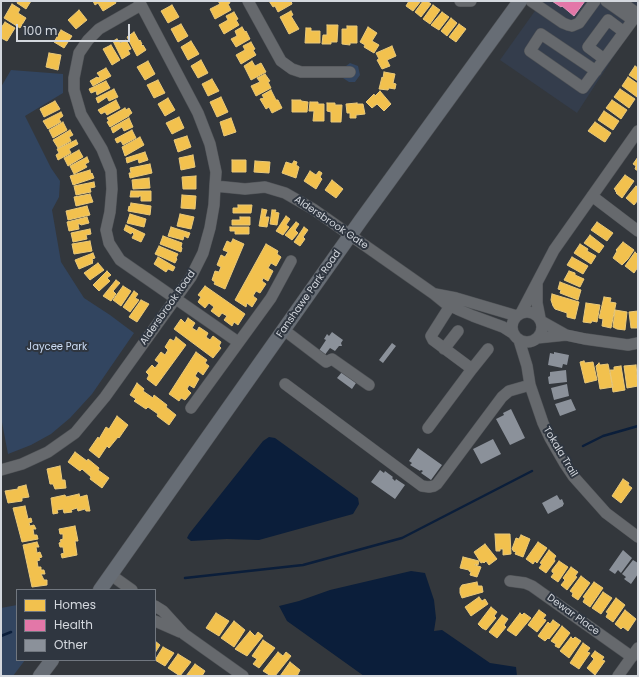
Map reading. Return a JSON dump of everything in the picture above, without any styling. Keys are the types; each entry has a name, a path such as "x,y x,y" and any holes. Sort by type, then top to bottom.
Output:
{"main road":[{"name":"Fanshawe Park Road","path":"106,585 350,235 520,1"},
{"path":"40,676 51,661"}],"street":[{"path":"248,1 281,61 292,69 301,72 350,72"},
{"path":"460,1 471,1"},
{"path":"531,1 568,26 579,23 595,1"},
{"path":"606,1 636,16"},
{"path":"620,1 636,16"},
{"path":"140,3 99,29 88,40 79,53 74,78 74,90 82,114 102,149 111,171 112,189 110,212 106,230 109,243 120,260 238,342"},
{"name":"Aldersbrook Road","path":"1,470 22,464 48,452 75,433 180,301 203,253 210,228 214,205 216,172 210,144 198,113 140,3"},
{"path":"596,71 541,34 530,51 583,88 596,71 636,16"},
{"path":"604,59 588,47 608,20 624,32"},
{"path":"566,335 536,339 531,342 527,342 517,337 512,330 512,325 537,284 554,250 638,131"},
{"name":"Aldersbrook Gate","path":"215,186 245,189 265,187 285,192 313,209 445,303 473,316 503,327 517,337"},
{"path":"592,196 638,231"},
{"path":"190,408 270,298 291,261"},
{"path":"536,339 541,332 542,324 537,303 537,284"},
{"name":"Aldersbrook Gate","path":"434,294 456,298 519,315"},
{"path":"450,306 431,336 433,340 444,349 472,369"},
{"path":"519,315 526,312 531,312 540,320 566,335 628,345 638,343"},
{"path":"284,330 326,362 332,359 368,385"},
{"path":"444,349 458,331"},
{"name":"Tokala Trail","path":"517,337 527,366 530,385 543,423 565,464 606,513 638,537"},
{"name":"Tokala Trail","path":"527,366 536,339"},
{"path":"428,428 488,349"},
{"path":"285,384 422,486 429,487 437,484 502,397 509,392 530,385"},
{"name":"Dewar Place","path":"510,581 525,583 532,586 635,653"},
{"path":"106,585 127,589"},
{"path":"156,607 163,611 184,634"},
{"path":"156,621 184,634 243,676"},
{"path":"618,676 635,653"}],"shaded area":[{"path":"542,1 638,1 638,19 577,113 500,60"},
{"path":"269,437 275,438 358,498 359,504 353,514 259,540 227,539 191,541 187,538 263,441"},
{"path":"411,571 425,573 434,600 436,618 434,631 442,630 490,663 516,667 517,676 364,676 287,621 279,606 299,601 330,590"}],"green space":[{"path":"350,63 358,66 360,75 355,82 349,82 343,78 342,69"},
{"name":"Jaycee Park","path":"11,70 63,74 63,93 25,116 51,168 60,181 59,197 52,210 61,262 84,298 134,333 92,394 70,418 51,434 31,445 8,454 1,417 1,87"},
{"path":"16,605 16,661 24,661 13,676 1,676 1,608"}],"building: Homes":[{"path":"18,1 31,1 26,9 17,3"},
{"path":"93,1 115,1 116,3 103,11 98,3 95,5"},
{"path":"218,1 229,1 230,3 228,4 231,10 215,19 210,9 220,4"},
{"path":"269,1 291,1 292,4 278,12 275,6 273,7"},
{"path":"409,1 421,1 413,11 406,6"},
{"path":"423,1 427,1 431,4 421,17 415,12"},
{"path":"12,4 20,9 18,13 26,18 20,28 4,18"},
{"path":"172,5 179,17 168,23 161,11"},
{"path":"433,5 440,10 430,24 423,19"},
{"path":"79,10 87,20 76,29 68,20"},
{"path":"291,11 293,15 291,16 299,29 289,34 280,17"},
{"path":"234,12 238,19 236,20 239,25 224,34 219,25 228,20 226,16"},
{"path":"442,12 449,17 439,30 431,25"},
{"path":"451,18 457,23 447,36 441,31"},
{"path":"5,22 15,28 7,41 1,38 1,28"},
{"path":"181,24 188,36 178,42 171,29"},
{"path":"459,24 466,29 456,42 449,37"},
{"path":"327,25 338,25 337,42 322,44 323,35 327,35"},
{"path":"347,26 357,26 357,43 350,43 350,45 342,44 342,29 347,29"},
{"path":"242,27 250,39 236,47 231,39 237,36 235,31"},
{"path":"368,27 377,33 372,41 379,45 374,53 364,47 365,45 360,42"},
{"path":"306,28 311,28 311,31 320,31 320,43 305,43"},
{"path":"61,30 72,36 64,48 54,42"},
{"path":"134,32 139,41 140,40 141,45 143,45 146,50 137,56 127,37"},
{"path":"117,39 120,43 126,40 131,49 128,50 130,54 122,59 113,41"},
{"path":"191,41 199,54 188,60 181,47"},
{"path":"251,42 255,49 253,50 256,55 241,64 236,55 245,50 243,46"},
{"path":"111,45 120,60 112,65 103,49"},
{"path":"392,46 396,56 387,60 390,66 382,69 377,60 379,59 376,53"},
{"path":"49,53 61,55 58,70 46,67"},
{"path":"201,60 208,73 198,78 191,66"},
{"path":"148,61 155,74 145,80 137,67"},
{"path":"252,61 255,66 261,63 266,72 251,80 244,66"},
{"path":"635,66 638,68 638,81 629,75"},
{"path":"106,68 111,76 93,86 90,81 100,77 97,73"},
{"path":"384,72 395,74 393,83 396,84 395,89 379,89"},
{"path":"265,74 270,81 268,82 271,88 256,96 251,86 260,82 257,78"},
{"path":"628,77 638,84 637,97 622,86"},
{"path":"212,79 219,91 208,96 202,84"},
{"path":"158,80 165,93 154,98 147,85"},
{"path":"106,81 110,88 97,95 96,91 91,93 89,89"},
{"path":"114,89 118,97 109,101 107,97 98,103 96,98"},
{"path":"620,89 635,99 629,108 614,97"},
{"path":"271,90 282,108 272,113 269,107 266,109 260,99 264,98 262,95"},
{"path":"380,91 391,104 384,111 377,104 372,108 366,102 374,94 375,96"},
{"path":"221,97 228,112 217,117 210,102"},
{"path":"168,98 175,110 165,116 158,104"},
{"path":"116,100 120,108 107,115 105,112 101,114 98,110"},
{"path":"292,100 308,102 307,112 292,112"},
{"path":"612,100 627,110 621,119 606,108"},
{"path":"55,101 60,109 44,117 40,109"},
{"path":"310,102 324,104 324,121 313,121 314,111 309,111"},
{"path":"327,103 342,105 341,122 331,122 331,112 327,111"},
{"path":"346,104 363,104 365,114 356,115 356,118 350,118 350,113 347,113"},
{"path":"125,108 126,110 129,108 132,113 110,127 107,122 109,121 107,118"},
{"path":"604,111 619,121 613,130 598,120"},
{"path":"61,112 63,116 59,119 61,122 48,129 43,121"},
{"path":"179,117 184,128 172,134 166,123"},
{"path":"129,118 133,127 124,131 122,127 113,133 111,128"},
{"path":"231,118 236,132 224,136 220,122"},
{"path":"63,122 67,130 53,138 49,130"},
{"path":"595,122 611,133 605,142 588,131"},
{"path":"70,130 73,135 69,137 71,141 58,148 53,140"},
{"path":"132,130 136,138 123,145 121,141 117,143 115,139"},
{"path":"187,136 191,147 178,152 174,140"},
{"path":"140,137 144,145 125,156 122,147"},
{"path":"76,140 78,144 69,149 71,153 58,160 56,155 59,153 57,149"},
{"path":"79,150 83,157 68,166 64,158"},
{"path":"145,152 148,160 139,163 138,159 127,163 126,158"},
{"path":"193,155 195,167 181,170 179,158"},
{"path":"87,157 89,162 85,164 87,167 74,174 70,166"},
{"path":"638,157 638,171 635,169 636,166 633,164"},
{"path":"232,160 246,160 246,172 232,172"},
{"path":"255,161 270,162 269,173 254,172"},
{"path":"294,161 297,162 296,165 299,167 296,178 282,173 286,162 292,164"},
{"path":"150,164 152,173 130,178 130,168"},
{"path":"90,170 94,178 73,185 70,176"},
{"path":"310,171 316,175 319,171 322,173 320,177 322,179 316,189 304,181"},
{"path":"625,175 634,181 622,198 614,189"},
{"path":"196,176 196,189 183,189 182,177"},
{"path":"149,178 150,188 133,189 132,180"},
{"path":"332,180 343,189 336,198 325,190"},
{"path":"94,182 95,187 90,188 91,192 76,195 74,186"},
{"path":"636,186 638,188 638,200 634,205 626,198"},
{"path":"131,191 151,191 151,201 141,201 141,196 130,197"},
{"path":"90,194 93,202 76,206 74,197"},
{"path":"182,195 196,196 195,209 181,208"},
{"path":"131,203 151,206 150,215 128,211"},
{"path":"238,205 252,205 251,213 233,213 233,208 238,208"},
{"path":"87,206 90,215 68,220 66,211"},
{"path":"262,209 267,210 265,217 269,217 267,227 259,226"},
{"path":"272,210 276,210 275,212 279,213 277,225 270,224"},
{"path":"130,214 146,219 144,227 127,223"},
{"path":"180,214 194,217 191,229 177,226"},
{"path":"286,216 290,219 286,225 289,227 283,235 276,231"},
{"path":"87,217 89,223 81,225 78,224 79,229 69,231 67,222"},
{"path":"240,217 250,217 250,225 232,225 232,220 240,220"},
{"path":"296,222 299,224 295,230 298,233 292,240 285,235"},
{"path":"597,222 613,233 607,241 591,230"},
{"path":"126,225 145,234 141,242 132,238 134,234 132,232 131,234 124,230"},
{"path":"171,227 190,233 188,238 184,236 183,240 168,236"},
{"path":"230,227 249,227 249,234 235,234 235,231 230,231"},
{"path":"304,227 308,230 303,237 305,239 300,246 294,242"},
{"path":"90,229 91,234 86,235 87,239 73,242 71,233"},
{"path":"590,235 604,246 599,253 584,243"},
{"path":"163,236 182,243 181,252 160,244"},
{"path":"233,239 244,244 225,289 214,284 215,282 212,280 215,271 219,272 221,267 217,265 221,255 225,257 228,252 223,250 227,241 231,243"},
{"path":"90,241 92,251 74,254 72,244"},
{"path":"623,242 634,250 622,265 613,258 617,251 616,250"},
{"path":"266,244 278,251 277,254 281,257 276,266 271,263 268,268 273,271 268,281 263,278 262,281 266,284 260,293 256,291 253,296 257,299 252,307 247,303 246,307 235,300"},
{"path":"580,244 588,249 587,251 596,256 591,264 574,253"},
{"path":"159,246 178,254 175,263 155,254"},
{"path":"635,252 638,255 638,267 634,273 625,266"},
{"path":"93,253 95,258 92,259 93,263 79,269 75,260"},
{"path":"158,257 175,267 173,271 168,269 166,272 154,264"},
{"path":"572,257 588,266 583,274 567,265"},
{"path":"98,263 104,270 90,280 84,273"},
{"path":"107,271 111,275 107,278 110,281 99,291 93,285"},
{"path":"569,271 584,279 580,287 564,280"},
{"path":"116,280 120,283 113,291 116,294 111,301 103,296"},
{"path":"560,282 581,290 578,300 560,293 561,290 558,289"},
{"path":"123,286 131,291 121,306 113,300"},
{"path":"205,286 245,314 238,325 234,322 232,326 224,320 227,316 222,313 219,317 211,311 214,307 209,303 205,308 198,302 201,297 198,295"},
{"path":"134,291 138,294 135,298 139,300 130,312 123,307"},
{"path":"552,294 579,302 575,319 567,317 567,313 555,309 551,300"},
{"path":"604,297 611,298 610,302 616,303 611,328 602,326 603,319 599,318"},
{"path":"141,300 149,304 137,322 129,317"},
{"path":"586,303 600,305 597,322 583,322"},
{"path":"615,310 627,312 625,330 613,327"},
{"path":"638,311 638,328 631,328 629,312"},
{"path":"188,318 195,323 192,328 197,331 199,327 208,333 206,337 210,340 213,336 221,342 219,346 221,348 213,358 174,329 181,319 185,323"},
{"path":"176,337 186,345 156,386 147,379 149,375 146,372 152,365 155,368 159,363 155,360 161,352 165,355 168,350 165,347 170,339 174,341"},
{"path":"196,352 207,360 205,363 209,366 203,375 198,371 195,376 199,379 194,388 189,385 187,389 191,393 185,400 181,398 179,401 169,394"},
{"path":"584,361 585,363 593,362 597,380 585,383 580,362"},
{"path":"599,363 600,365 608,364 613,387 600,389 596,366"},
{"path":"636,365 638,386 627,388 624,366"},
{"path":"621,366 625,390 613,392 610,370 614,370 614,367"},
{"path":"137,383 144,389 143,391 153,398 154,395 167,405 166,407 176,415 169,425 148,407 146,409 134,401 136,399 130,395"},
{"path":"117,416 128,425 119,438 118,437 109,448 107,446 99,458 89,450 98,437 99,439 106,427 109,429"},
{"path":"75,452 87,461 88,459 99,468 98,470 109,478 102,488 90,479 91,477 82,469 80,471 68,462"},
{"path":"60,466 62,480 65,480 66,488 55,489 53,484 50,484 47,469"},
{"path":"623,479 629,483 628,485 632,488 621,503 612,496"},
{"path":"26,485 29,497 22,498 22,501 8,503 5,491 18,489 18,487"},
{"path":"79,494 80,497 87,495 90,511 86,511 85,509 78,511 77,508 71,510 72,512 64,513 63,509 57,510 58,513 53,514 51,498"},
{"path":"25,506 28,519 31,518 32,522 29,523 30,526 34,525 36,529 33,529 34,535 37,535 38,539 22,542 13,508"},
{"path":"75,526 78,541 75,541 77,555 62,558 61,554 64,553 63,547 60,547 59,543 61,542 60,540 63,539 63,534 60,534 59,529"},
{"path":"495,534 510,534 511,554 503,555 503,549 496,551"},
{"path":"521,535 530,539 523,557 515,554 516,552 512,549 516,538 519,539"},
{"path":"37,542 39,547 36,547 37,553 40,552 42,557 37,561 38,567 41,567 41,570 44,570 45,574 41,574 44,580 47,580 47,585 32,587 23,545"},
{"path":"538,542 547,548 537,563 535,561 533,564 526,559"},
{"path":"485,544 497,559 489,565 486,561 481,563 474,552"},
{"path":"549,550 556,556 554,559 555,561 546,573 539,568 542,564 540,563"},
{"path":"463,557 479,561 478,565 475,564 481,567 477,577 470,575 471,572 469,570 460,568"},
{"path":"559,561 568,567 558,582 551,577 554,573 552,570"},
{"path":"571,567 578,572 575,576 577,577 567,590 561,585 565,580 563,578"},
{"path":"581,576 590,583 578,600 572,596 573,593 570,591"},
{"path":"477,582 478,586 482,586 483,592 462,598 460,588 462,585"},
{"path":"594,582 603,588 590,607 583,602 585,598 583,597"},
{"path":"603,592 612,598 601,614 592,608"},
{"path":"479,597 482,601 485,599 488,604 471,616 465,607"},
{"path":"616,598 625,605 613,622 606,617 608,613 606,612"},
{"path":"491,607 497,612 494,616 496,618 486,630 478,624"},
{"path":"539,610 546,615 543,619 546,620 537,632 528,625"},
{"path":"625,610 636,619 628,631 623,627 621,629 615,624"},
{"path":"216,613 229,621 219,636 206,628"},
{"path":"520,613 522,615 524,613 531,618 516,636 507,630"},
{"path":"502,615 508,619 504,625 506,627 497,638 489,632"},
{"path":"553,620 560,625 549,639 548,638 545,641 538,636 548,622 550,624"},
{"path":"234,621 245,630 234,647 221,638"},
{"path":"562,626 570,633 559,648 551,641"},
{"path":"250,631 255,636 258,632 263,636 247,656 235,649"},
{"path":"571,637 573,639 575,637 581,641 569,658 560,651"},
{"path":"263,640 275,648 259,668 253,664 257,659 252,656"},
{"path":"156,642 160,645 156,651"},
{"path":"583,643 590,648 587,652 590,653 579,669 570,663"},
{"path":"163,647 174,653 165,666 156,661"},
{"path":"595,651 604,657 602,660 605,661 595,675 587,668 594,659 591,656"},
{"path":"278,652 283,656 286,652 291,656 275,676 271,676 263,671"},
{"path":"178,654 191,662 180,676 168,668"},
{"path":"290,662 300,670 297,676 280,676"},
{"path":"195,664 205,671 202,676 186,676"}],"building: Health":[{"path":"552,1 585,1 574,16 562,6 561,7"}],"building: Other":[{"path":"332,332 343,340 341,343 342,346 339,346 335,351 330,348 324,356 318,352 326,340 324,339 327,334 329,336"},
{"path":"392,343 396,346 383,363 379,360"},
{"path":"554,352 569,355 567,365 563,364 562,368 548,365 550,353 554,354"},
{"path":"566,370 567,382 549,384 548,377 550,376 550,372"},
{"path":"342,372 356,383 352,389 337,378"},
{"path":"567,384 569,396 554,400 551,388"},
{"path":"571,399 576,410 560,416 555,404"},
{"path":"511,409 525,438 510,445 496,419"},
{"path":"493,439 501,454 481,464 473,449"},
{"path":"418,448 442,465 431,480 421,473 423,471 420,471 410,465 412,463 409,461"},
{"path":"380,470 384,473 385,471 393,477 392,478 395,481 396,479 405,485 395,499 371,482"},
{"path":"557,495 560,500 562,499 564,504 548,514 542,503"},
{"path":"623,550 632,558 621,573 618,570 615,574 609,570"},
{"path":"633,560 638,563 638,574 631,584 624,579 626,577 622,574"}],"waterway":[{"path":"583,446 603,436 638,426"},
{"path":"185,578 303,565 402,538 532,471"},
{"path":"1,636 11,632"}]}
